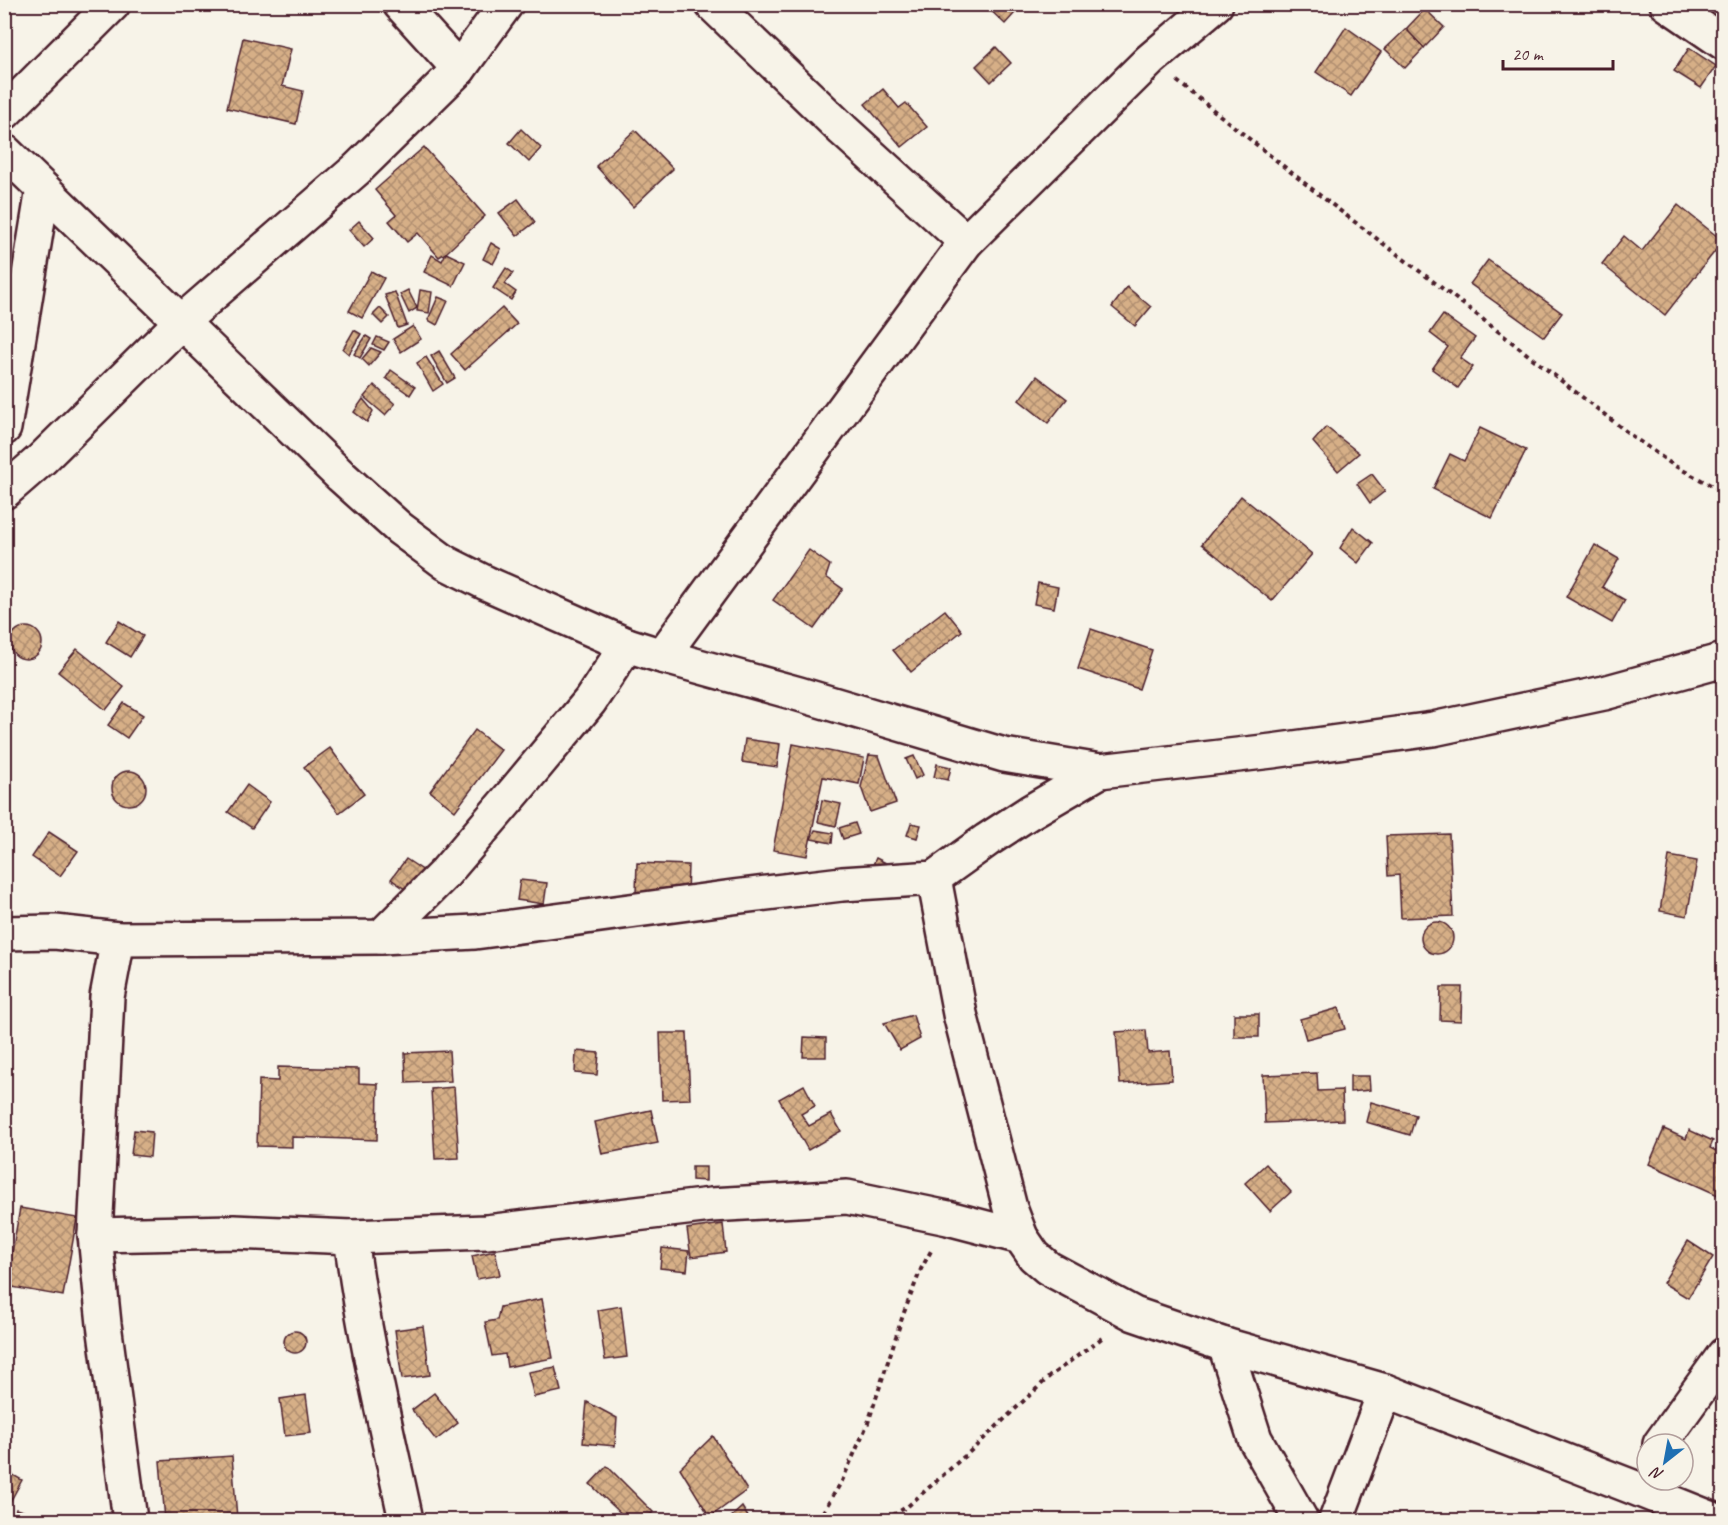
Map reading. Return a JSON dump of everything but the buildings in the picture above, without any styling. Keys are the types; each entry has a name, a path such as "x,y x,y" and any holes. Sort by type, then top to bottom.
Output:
{"street":[{"path":"4,113 113,4"},
{"path":"400,4 459,69"},
{"path":"4,492 42,459 182,321 357,169 459,69 506,4"},
{"path":"712,4 843,130 966,242"},
{"path":"662,656 966,242 1150,60 1216,4"},
{"path":"1676,7 1724,43"},
{"path":"4,151 341,476 399,528 447,564 486,583 627,645 662,656 1004,755 1100,771 1272,752 1433,729 1604,693 1724,660"},
{"path":"4,428 43,189"},
{"path":"381,937 446,873 516,790 590,701 627,645"},
{"path":"4,933 55,932 118,939 381,937 475,932 842,884 934,878 1030,812 1100,771"},
{"path":"934,878 960,1014 1010,1208 1021,1237 1034,1256 1048,1268 1134,1314 1225,1345 1384,1391 1635,1473"},
{"path":"118,939 107,998 95,1235 104,1324 130,1521"},
{"path":"95,1235 234,1232 351,1237 486,1232 711,1205 847,1197 948,1218 1021,1237"},
{"path":"351,1237 358,1291 406,1521"},
{"path":"1225,1345 1255,1439 1301,1521"},
{"path":"1668,1432 1724,1355"},
{"path":"1336,1521 1384,1391"},
{"path":"1667,1492 1715,1521"}],"path":[{"path":"1150,60 1322,197 1632,436 1673,465 1724,492"},
{"path":"818,1521 842,1481 868,1423 903,1315 921,1269 948,1218"},
{"path":"885,1521 908,1506 1050,1376 1134,1314"}]}
